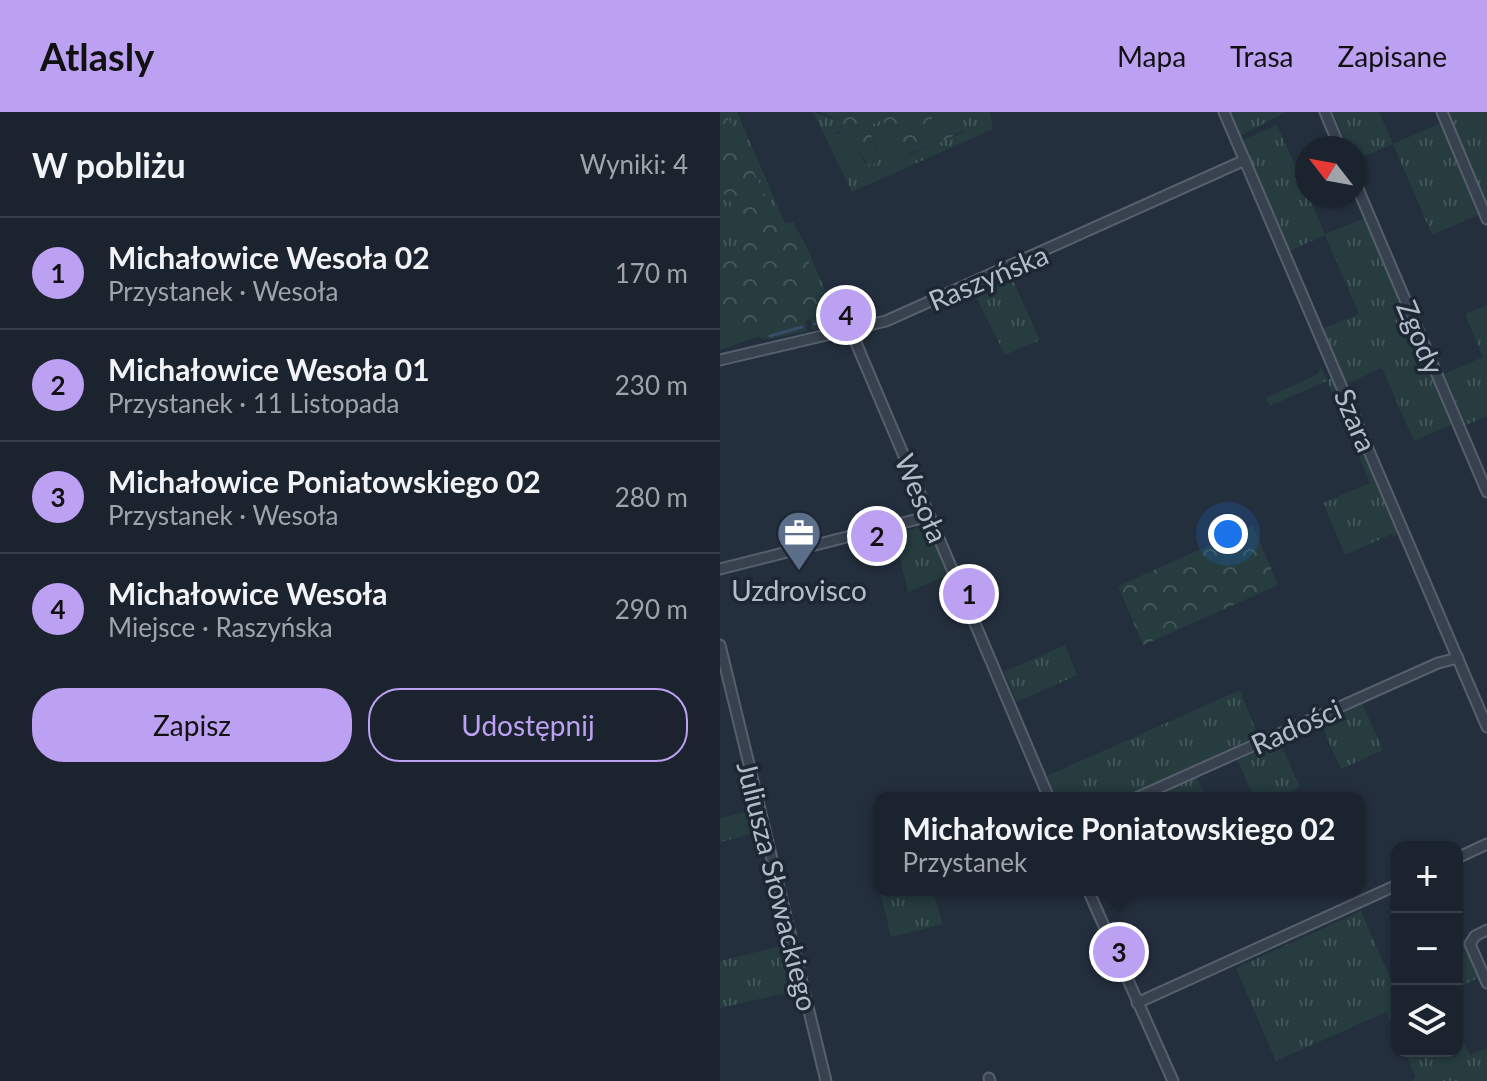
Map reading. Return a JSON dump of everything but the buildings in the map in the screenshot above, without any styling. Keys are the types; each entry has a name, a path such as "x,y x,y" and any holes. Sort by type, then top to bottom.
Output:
{"street":[{"name":"Szara","path":"1224,112 1487,727"},
{"path":"1325,112 1335,136"},
{"path":"1442,112 1487,219"},
{"name":"Raszyńska","path":"720,360 892,319 1020,264 1245,160"},
{"name":"Zgody","path":"1366,208 1487,492"},
{"name":"Wesoła","path":"851,331 1046,792"},
{"path":"720,569 930,516"},
{"name":"Juliusza Słowackiego","path":"720,645 826,1081"},
{"name":"Radości","path":"1149,792 1438,663 1458,658"},
{"path":"1463,855 1487,844"},
{"path":"1137,1003 1391,888"},
{"path":"1091,896 1173,1081"},
{"path":"1487,930 1470,943 1487,983"}],"green space":[{"path":"720,112 725,112 774,214 797,235 831,313 754,333 720,332 720,267 752,238 753,231 720,189"},
{"path":"725,112 737,112 785,223 793,222 808,250 839,324 813,330 810,319 805,321 807,331 770,339 757,337 720,350 720,332 754,333 831,313 797,235 774,214"},
{"path":"813,112 841,121 842,130 836,133 859,152 865,163 877,148 869,129 877,120 892,127 891,137 908,155 964,132 952,128 931,135 926,130 935,112 990,112 993,129 852,192"},
{"path":"821,112 935,112 926,130 931,135 961,125 965,129 944,141 903,155 890,145 892,127 877,120 869,129 879,156 872,168 859,152 839,147 836,138 842,129 841,121"},
{"path":"1227,112 1286,112 1238,137"},
{"path":"1333,112 1379,112 1393,144 1367,155 1367,136 1343,136"},
{"path":"1446,112 1487,112 1487,209"},
{"path":"1441,123 1478,215 1432,235 1393,144"},
{"path":"1277,125 1295,166 1295,208 1314,208 1325,234 1365,218 1452,424 1414,441 1382,368 1346,384 1359,420 1299,276 1322,329 1359,314 1325,235 1289,251 1243,145 1245,139"},
{"path":"720,189 753,231 752,238 720,267"},
{"path":"1020,267 1010,274 1040,340 1005,355 972,289"},
{"path":"1487,305 1487,416 1466,425 1444,374 1483,357 1465,314"},
{"path":"1321,367 1327,380 1335,377 1354,430 1349,432 1327,381 1270,406 1266,398 1318,374"},
{"path":"1361,447 1398,530 1394,538 1392,534 1345,555 1323,503 1370,483 1356,449"},
{"path":"924,526 931,538 934,537 950,574 908,592 895,537 875,538"},
{"path":"1253,526 1278,585 1143,645 1118,586"},
{"path":"1065,645 1077,675 1017,702 1004,672"},
{"path":"1240,690 1258,736 1139,792 1054,792 1047,776"},
{"path":"1362,703 1383,750 1341,769 1320,722"},
{"path":"1279,740 1300,787 1289,792 1251,792 1237,759"},
{"path":"1196,777 1203,792 1163,792"},
{"path":"754,810 767,854 759,832 720,842 720,818"},
{"path":"881,896 934,896 943,924 891,937"},
{"path":"1361,911 1391,980 1391,1023 1386,1012 1276,1061 1236,968"},
{"path":"778,915 782,916 793,962 791,970 795,972 800,990 720,1008 720,961 785,945"},
{"path":"1463,935 1478,978 1463,985"},
{"path":"1463,1040 1470,1055 1487,1048 1487,1081 1411,1081 1416,1078 1407,1057 1463,1057"}],"waterway":[{"path":"814,324 832,320"},
{"path":"770,336 802,327"}],"place":[{"name":"Michałowice Wesoła","path":"846,315"},
{"name":"Michałowice Wesoła 01","path":"877,536"},
{"name":"Uzdrovisco","path":"799,572"},
{"name":"Michałowice Wesoła 02","path":"969,594"},
{"name":"Michałowice Poniatowskiego 02","path":"1119,952"}]}
